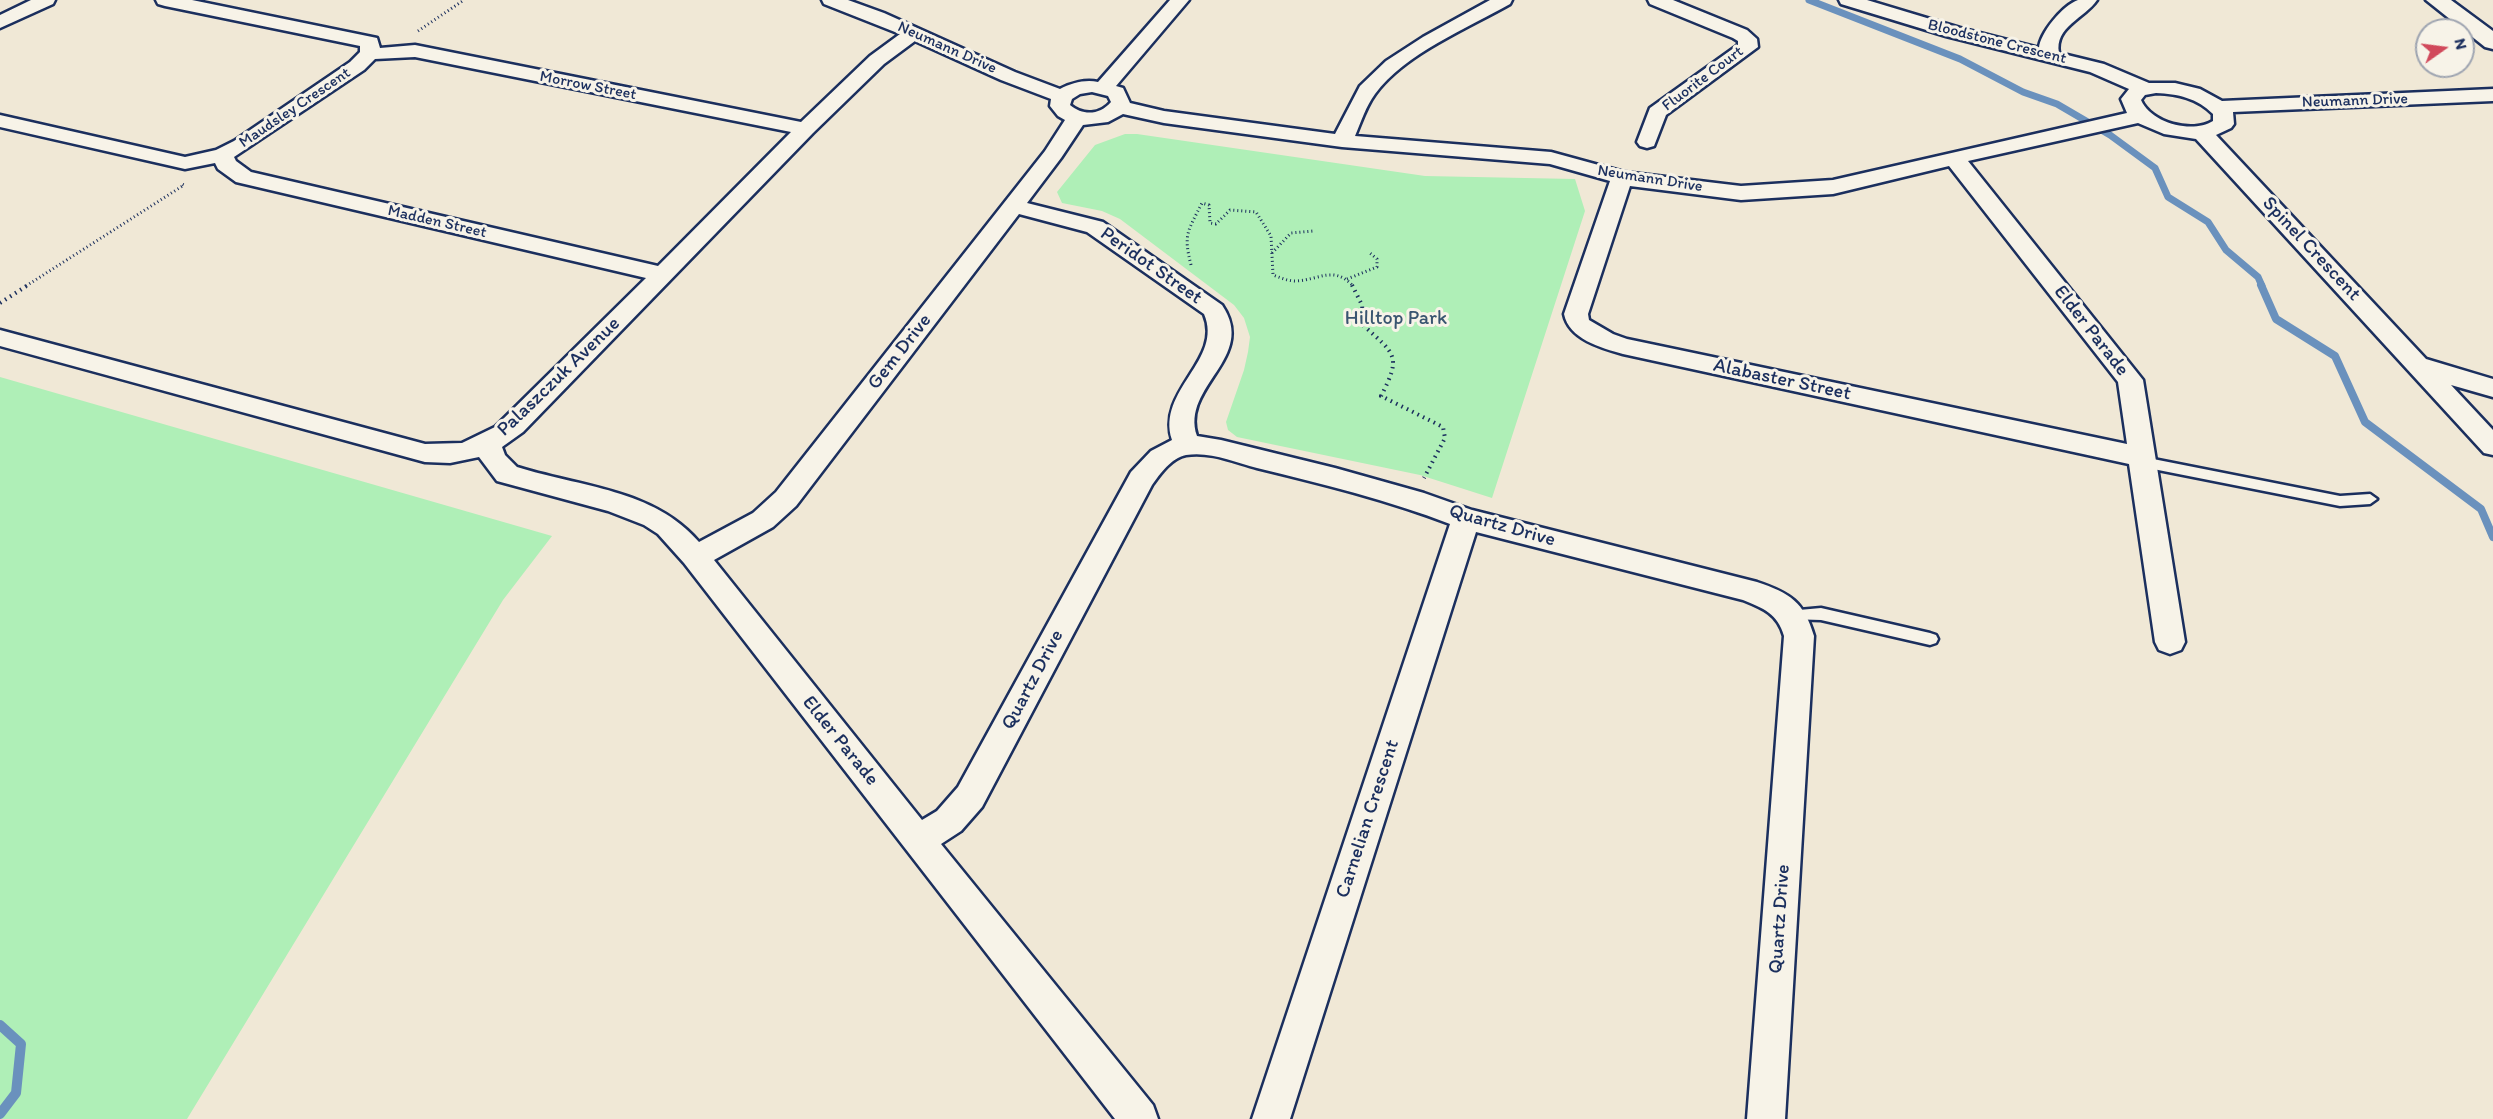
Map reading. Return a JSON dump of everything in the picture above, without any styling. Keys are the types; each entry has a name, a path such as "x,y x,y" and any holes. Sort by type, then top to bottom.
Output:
{"street":[{"path":"0,22 46,0"},
{"name":"Maudsley Crescent","path":"0,121 185,163 223,155 241,145 357,66 370,54 370,42 165,0"},
{"name":"Neumann Drive","path":"831,0 878,17 1008,76 1062,96"},
{"path":"1104,87 1160,20 1180,0"},
{"path":"1342,141 1365,92 1377,79 1395,64 1503,0"},
{"name":"Fluorite Court","path":"1647,142 1657,112 1748,46 1746,39 1740,34 1657,0"},
{"name":"Bloodstone Crescent","path":"1848,0 1953,32 2097,68 2145,88"},
{"path":"2050,55 2048,51 2050,35 2088,0"},
{"path":"2437,0 2493,42"},
{"name":"Palaszczuk Avenue","path":"0,338 425,453 445,455 467,452 488,444 514,426 806,129 877,60 914,33"},
{"name":"Morrow Street","path":"370,54 415,51 806,129"},
{"path":"1083,86 1104,87 1120,97 1119,107 1106,116 1077,118 1069,115 1060,106 1062,96 1083,86"},
{"path":"2145,88 2183,90 2203,97 2223,113 2224,124 2212,131 2202,133 2164,127 2142,116 2132,105 2131,99 2138,91 2145,88"},
{"name":"Neumann Drive","path":"2218,107 2493,95"},
{"name":"Neumann Drive","path":"1119,107 1164,117 1342,141 1551,158 1622,178 1741,193 1833,187 2068,131 2142,116"},
{"name":"Gem Drive","path":"696,557 763,520 786,499 1013,206 1077,118"},
{"name":"Spinel Crescent","path":"2202,133 2493,446"},
{"name":"Madden Street","path":"223,155 226,164 244,177 661,274"},
{"name":"Elder Parade","path":"1956,159 2130,380 2170,642"},
{"name":"Alabaster Street","path":"1622,178 1576,314 1578,324 1590,334 1623,346 2142,459"},
{"name":"Peridot Street","path":"1013,206 1095,227 1214,310 1222,330 1216,351 1187,398 1181,415 1182,434 1187,446"},
{"name":"Spinel Crescent","path":"2420,365 2445,375 2493,388"},
{"name":"Elder Parade","path":"488,444 493,459 507,474 633,508 666,526 696,557 724,596 1140,1119"},
{"name":"Quartz Drive","path":"919,840 949,821 970,797 1141,479 1162,454 1187,446 1207,447 1278,464 1426,503 1466,519 1747,590 1774,600 1793,615 1798,636 1766,1119"},
{"name":"Carnelian Crescent","path":"1271,1119 1466,519"}],"lane":[{"path":"2142,459 2340,501 2370,500"},
{"path":"1793,615 1821,615 1930,639"}],"path":[{"path":"410,36 464,0"},
{"path":"0,303 184,185 167,181 185,163"},
{"path":"1185,266 1192,265 1185,243 1202,203 1209,205 1210,223 1216,224 1230,210 1256,212 1271,236 1272,275 1294,282 1322,275 1347,279 1377,267 1377,259 1370,253"},
{"path":"1271,254 1291,233 1313,231"},
{"path":"1347,279 1360,293 1364,310 1364,326 1391,351 1394,371 1381,396 1426,415 1443,427 1445,438 1425,477"}],"green space":[{"name":"Hilltop Park","path":"1125,134 1425,176 1575,179 1585,211 1492,498 1420,475 1237,437 1228,430 1226,422 1248,352 1250,337 1244,318 1234,305 1120,219 1102,211 1062,203 1057,192 1095,145"},
{"path":"0,377 552,536 503,600 187,1119 0,1119"}],"waterway":[{"path":"1809,0 1960,59 2023,92 2057,104 2110,135 2155,168 2168,197 2208,222 2226,250 2258,277 2262,286"},
{"path":"2261,285 2276,319 2335,356 2365,422 2481,509 2493,537"},
{"path":"0,1025 21,1044 16,1093 0,1114"}]}
